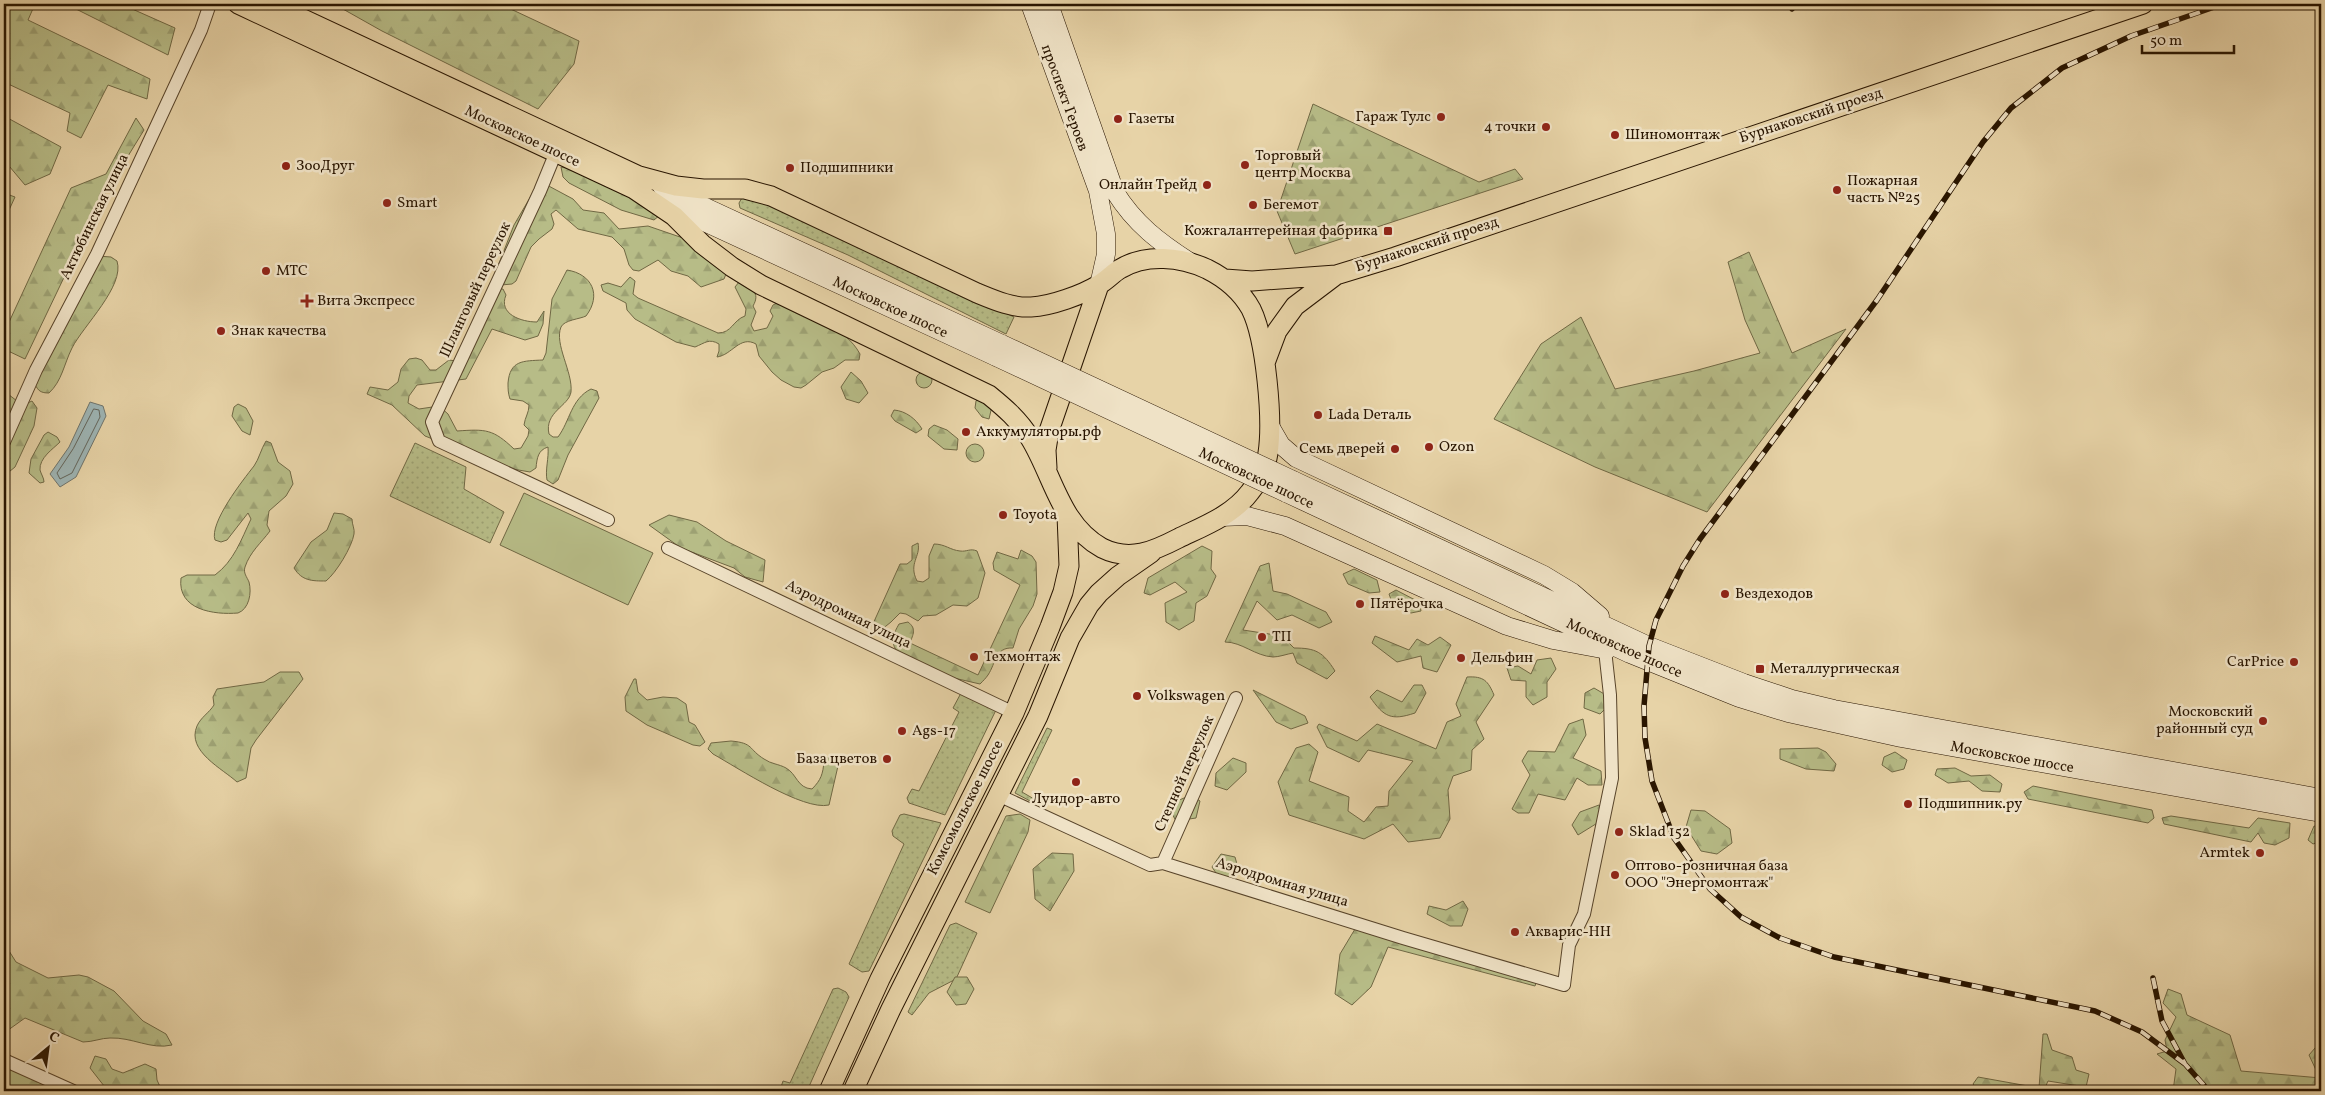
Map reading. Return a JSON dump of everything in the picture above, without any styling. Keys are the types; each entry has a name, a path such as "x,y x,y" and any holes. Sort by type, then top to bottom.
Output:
{"main road":[{"name":"Московское шоссе","path":"238,4 556,152 636,182"},
{"name":"Московское шоссе","path":"271,4 636,182 1739,698 1830,724 2321,813"},
{"name":"проспект Героев","path":"1030,4 1098,191 1106,234 1106,254 1099,285"},
{"name":"проспект Героев","path":"1049,4 1115,192 1128,213 1162,244 1191,263"},
{"name":"Бурнаковский проезд","path":"1336,275 1395,257 2144,4"},
{"path":"636,182 703,189 745,189 771,196 1004,304 1028,307 1051,304 1099,285 1120,268 1138,261 1160,258 1191,263 1225,279 1241,294 1251,309 1257,325 1265,364 1270,426 1268,455 1262,474 1238,506 1221,517 1152,552 1126,555 1102,548 1083,534 1067,515 1031,438 1014,415 989,395 761,285 732,267 702,244 636,182"},
{"path":"1225,279 1252,281 1336,275"},
{"path":"1265,364 1277,332 1295,306 1336,275"},
{"path":"1048,472 1046,450 1049,431 1099,285"},
{"path":"1270,426 1282,444 1296,458 1544,575 1572,592 1633,647"},
{"name":"Комсомольское шоссе","path":"829,1091 880,979 1014,712 1063,592 1070,553 1067,515"},
{"path":"1221,517 1247,516 1285,526 1507,626 1553,640 1605,650 1633,647"},
{"name":"Комсомольское шоссе","path":"853,1091 891,1009 1038,716 1070,638 1089,605 1118,576 1152,552"},
{"name":"Московское шоссе","path":"1633,647 1792,699 1834,709 2321,798"}],"street":[{"name":"Актюбинская улица","path":"4,442 36,370 97,254 201,30 210,4"},
{"name":"Шланговый переулок","path":"556,152 540,191 432,422 439,441 608,520"},
{"name":"Аэродромная улица","path":"668,548 1014,712"},
{"name":"Аэродромная улица","path":"998,795 1150,865 1163,863 1403,938 1564,985 1569,944 1584,914 1612,778 1610,695 1605,650"},
{"name":"Степной переулок","path":"1163,863 1236,698"},
{"path":"4,1060 74,1091"}],"green space":[{"path":"11,4 35,4 28,20 150,79 147,99 108,85 81,138 67,131 70,113 4,82 4,21"},
{"path":"66,4 121,4 175,28 168,55"},
{"path":"334,4 500,4 579,41 574,64 538,109 382,31"},
{"path":"1313,104 1479,182 1515,169 1523,179 1295,254 1277,211"},
{"path":"4,116 61,147 50,174 25,185 4,160"},
{"path":"136,118 144,130 101,200 25,359 4,349 4,333 71,188 106,174"},
{"path":"561,167 590,173 660,215 654,220 621,210 569,183 563,177"},
{"path":"538,184 545,184 573,199 583,210 604,213 619,229 648,226 683,238 696,246 709,261 726,274 724,279 701,287 688,276 671,271 658,260 639,271 633,270 629,265 624,249 612,237 578,229 556,210 551,214 554,224 552,229 531,247 516,281 512,284 501,285 494,276 514,225"},
{"path":"4,193 15,197 4,221"},
{"path":"743,196 786,209 1014,317 1006,334 848,255 740,208 739,203"},
{"path":"1749,252 1792,353 1846,329 1707,512 1595,467 1494,419 1541,344 1581,317 1615,389 1694,371 1760,353 1745,320 1728,262"},
{"path":"97,256 111,257 117,261 118,271 115,282 102,306 77,339 57,383 49,393 42,392 35,384"},
{"path":"567,270 583,276 592,287 594,293 591,308 586,316 569,321 561,327 560,342 571,384 571,392 550,420 548,426 549,434 553,437 558,437 575,404 584,393 591,389 597,391 599,398 568,455 558,480 553,484 547,480 548,447 540,452 536,468 530,472 507,468 425,436 392,405 367,394 370,387 388,390 398,382 401,369 409,359 416,358 422,360 430,370 436,370 449,360 456,361 497,289 503,289 506,295 505,307 512,316 537,322 544,311 543,324 538,336 525,340 492,329 466,379 417,385 409,396 408,403 419,409 439,406 448,414 457,431 475,430 488,432 500,437 514,449 521,448 528,436 529,430 524,425 529,405 523,401 510,399 508,393 509,375 519,363 543,360 546,353 552,299"},
{"path":"630,277 635,281 633,294 638,298 718,333 730,329 738,320 745,316 746,309 735,287 739,282 754,291 756,297 753,306 756,312 751,325 754,331 767,328 773,316 770,311 773,305 779,302 824,322 845,336 860,354 859,360 845,360 834,368 822,372 801,388 794,387 781,380 772,372 759,356 756,344 745,342 717,357 719,344 716,342 707,342 695,347 676,342 635,319 627,310 626,303 603,291 601,285 608,283 621,287"},
{"path":"851,372 861,381 868,393 859,403 846,399 841,387"},
{"path":"924,372 932,380 924,388 916,380"},
{"path":"4,391 17,401 4,426"},
{"path":"981,396 992,406 989,419 982,417 975,408 976,401"},
{"path":"32,401 37,408 34,426 15,467 4,476 4,459 23,405"},
{"path":"238,404 246,408 253,421 250,435 242,431 232,416 234,407"},
{"path":"894,410 910,416 922,429 916,433 895,421 891,416"},
{"path":"934,425 947,430 958,439 957,450 944,449 928,436 929,429"},
{"path":"48,432 57,437 60,442 47,454 40,466 44,482 40,483 29,473 31,459 44,435"},
{"path":"266,441 271,443 278,462 290,471 293,484 286,496 269,511 267,525 270,531 253,552 245,567 245,573 250,586 250,596 247,604 238,613 218,613 199,608 191,604 185,597 181,589 181,578 187,575 215,575 232,557 251,519 248,513 227,540 221,542 215,540 217,523 235,491 256,463"},
{"path":"415,443 466,467 464,489 504,512 490,543 390,496"},
{"path":"971,444 979,444 984,449 982,460 971,462 966,457 966,449"},
{"path":"524,493 653,553 628,605 500,545"},
{"path":"334,513 343,514 352,519 353,539 347,552 339,566 326,581 312,580 300,576 294,568 311,542 327,530"},
{"path":"669,515 697,522 726,541 765,560 763,582 745,577 734,568 681,548 649,525"},
{"path":"918,543 914,569 917,581 923,582 929,578 929,556 934,544 960,551 977,551 985,573 978,598 967,606 953,605 936,615 923,616 918,621 906,614 900,613 881,630 872,626 900,564 907,564 912,560 912,546"},
{"path":"1202,546 1212,551 1211,569 1216,576 1207,596 1196,603 1194,621 1179,630 1166,622 1165,603 1187,592 1175,582 1150,595 1144,593 1148,578"},
{"path":"1021,550 1032,556 1036,562 1037,594 1033,606 1019,629 1013,648 1007,648 999,653 988,675 980,684 945,676 896,650 893,637 896,630 899,624 908,622 913,627 910,643 978,675 1020,585 994,570 993,563 997,552 1018,559"},
{"path":"1269,563 1273,591 1287,594 1326,612 1332,622 1319,628 1292,615 1277,620 1257,601 1243,630 1282,636 1294,648 1318,652 1327,659 1335,671 1327,679 1297,663 1293,653 1275,657 1266,656 1237,644 1225,642 1260,566"},
{"path":"1354,569 1377,580 1380,592 1369,593 1348,584 1343,574"},
{"path":"1396,590 1419,602 1421,611 1411,613 1393,605 1389,594"},
{"path":"1375,636 1409,650 1417,639 1428,645 1440,637 1451,645 1437,672 1423,668 1421,656 1397,662 1372,643"},
{"path":"1551,658 1556,669 1547,682 1547,697 1533,705 1526,697 1526,681 1511,680 1507,668 1518,666 1531,674 1537,660"},
{"path":"280,672 299,672 303,679 256,740 251,748 246,778 237,782 201,751 195,735 197,726 214,705 213,697 217,689 264,682"},
{"path":"1467,677 1478,677 1485,680 1494,695 1476,722 1484,739 1472,750 1471,770 1453,776 1448,790 1450,819 1440,838 1408,842 1393,824 1364,839 1289,815 1278,782 1296,748 1309,744 1318,752 1309,781 1349,797 1348,811 1364,822 1376,807 1388,806 1389,791 1413,761 1368,750 1359,762 1327,747 1317,727 1319,724 1357,741 1377,724 1436,749 1447,722 1461,716 1456,704"},
{"path":"634,679 636,679 638,692 647,700 663,697 677,698 686,704 689,722 695,725 705,742 700,746 693,745 647,725 626,711 625,697"},
{"path":"1414,685 1422,685 1426,693 1415,713 1400,717 1389,716 1370,697 1377,690 1402,702"},
{"path":"1594,688 1606,695 1608,706 1600,714 1584,708 1585,693"},
{"path":"1253,690 1305,716 1308,723 1291,729 1276,722"},
{"path":"961,693 996,710 945,815 909,803 907,798 912,789 919,791 959,712 953,708"},
{"path":"1583,719 1586,735 1573,758 1601,771 1602,785 1588,785 1577,778 1565,800 1538,794 1529,813 1518,813 1512,809 1530,775 1522,761 1528,751 1555,752 1569,724"},
{"path":"1047,728 1052,730 1022,792 1034,799 1032,802 1015,793"},
{"path":"731,741 744,743 767,761 786,768 803,786 812,789 818,783 821,776 824,761 830,756 838,766 829,805 803,802 787,795 738,769 708,749 711,743"},
{"path":"1818,748 1826,752 1836,764 1834,771 1806,769 1780,759 1780,749"},
{"path":"1895,752 1907,760 1904,769 1892,772 1882,765 1884,757"},
{"path":"1233,758 1246,763 1246,772 1227,790 1215,786 1216,773"},
{"path":"1955,768 1971,776 1990,775 2002,784 2000,792 1982,791 1969,781 1948,783 1935,775 1937,769"},
{"path":"2033,786 2152,810 2154,818 2148,823 2028,799 2024,792"},
{"path":"1191,795 1200,801 1196,818 1176,821 1171,812 1177,801"},
{"path":"1599,805 1602,809 1599,822 1578,835 1572,825 1580,812"},
{"path":"1691,810 1705,811 1730,829 1732,843 1717,854 1701,851 1686,827"},
{"path":"904,814 941,823 869,971 862,972 849,964 904,844 893,836 892,831 900,815"},
{"path":"1020,814 1030,820 1028,832 990,913 965,902 1006,816"},
{"path":"2171,816 2249,828 2258,818 2290,823 2289,838 2275,845 2264,843 2258,833 2251,842 2164,824 2162,818"},
{"path":"2314,826 2321,827 2321,841 2313,844 2308,840"},
{"path":"1052,853 1073,854 1074,871 1050,911 1035,899 1033,869"},
{"path":"1221,854 1235,857 1238,868 1232,877 1218,876 1212,867"},
{"path":"1463,901 1468,909 1462,926 1450,926 1427,914 1429,906 1446,910"},
{"path":"956,923 977,933 956,979 929,993 912,1015 908,1012 950,925"},
{"path":"1355,929 1537,980 1535,986 1388,947 1371,987 1352,1005 1335,994 1340,954"},
{"path":"4,943 16,962 48,978 79,975 88,977 114,991 143,1021 166,1034 172,1045 149,1045 118,1038 83,1042 25,1018 4,1033"},
{"path":"955,977 967,977 974,989 966,1004 956,1005 947,992"},
{"path":"838,988 846,992 849,997 807,1091 780,1090 783,1081 790,1083 833,989"},
{"path":"2168,989 2181,994 2187,1015 2230,1035 2241,1071 2321,1078 2321,1091 2173,1091 2176,1069 2157,1054 2167,1051 2165,1040 2176,1017 2163,1003"},
{"path":"2043,1034 2047,1034 2052,1050 2072,1057 2076,1070 2089,1074 2086,1087 2048,1081 2044,1090 2046,1091 1978,1091 1973,1084 1978,1077 2039,1088"},
{"path":"2321,1041 2321,1070 2316,1070 2309,1055"},
{"path":"95,1056 106,1059 112,1069 123,1073 145,1064 156,1069 157,1080 162,1091 108,1091 90,1068"},
{"path":"4,1058 67,1091 4,1091"}],"water":[{"path":"90,402 103,406 106,416 76,477 60,487 50,474 69,447"}],"railway":[{"path":"1790,4 1792,9"},
{"path":"2185,1064 2142,1032 2095,1011 1834,957 1780,938 1741,917 1710,889 1674,838 1652,781 1645,738 1644,706 1649,646 1656,620 1683,566 1700,539 1877,300 1983,142 2011,108 2062,68 2131,36 2223,4"},
{"path":"2153,978 2162,1021 2185,1064 2209,1091"}],"place":[{"name":"Гараж Тулс","path":"1441,117"},
{"name":"Газеты","path":"1118,119"},
{"name":"4 точки","path":"1546,127"},
{"name":"Шиномонтаж","path":"1615,135"},
{"name":"Торговый центр Москва","path":"1245,165"},
{"name":"ЗооДруг","path":"286,166"},
{"name":"Подшипники","path":"790,168"},
{"name":"Онлайн Трейд","path":"1207,185"},
{"name":"Пожарная часть №25","path":"1837,190"},
{"name":"Smart","path":"387,203"},
{"name":"Бегемот","path":"1253,205"},
{"name":"Кожгалантерейная фабрика","path":"1388,231"},
{"name":"МТС","path":"266,271"},
{"name":"Вита Экспресс","path":"307,301"},
{"name":"Знак качества","path":"221,331"},
{"name":"Lada Dеталь","path":"1318,415"},
{"name":"Аккумуляторы.рф","path":"966,432"},
{"name":"Ozon","path":"1429,447"},
{"name":"Семь дверей","path":"1395,449"},
{"name":"Toyota","path":"1003,515"},
{"name":"Вездеходов","path":"1725,594"},
{"name":"Пятёрочка","path":"1360,604"},
{"name":"ТП","path":"1262,637"},
{"name":"Техмонтаж","path":"974,657"},
{"name":"Дельфин","path":"1461,658"},
{"name":"CarPrice","path":"2294,662"},
{"name":"Металлургическая","path":"1760,669"},
{"name":"Volkswagen","path":"1137,696"},
{"name":"Московский районный суд","path":"2263,721"},
{"name":"Ags-17","path":"902,731"},
{"name":"База цветов","path":"887,759"},
{"name":"Луидор-авто","path":"1076,782"},
{"name":"Подшипник.ру","path":"1908,804"},
{"name":"Sklad 152","path":"1619,832"},
{"name":"Armtek","path":"2260,853"},
{"name":"Оптово-розничная база ООО \"Энергомонтаж\"","path":"1615,875"},
{"name":"Акварис-НН","path":"1515,932"}]}
